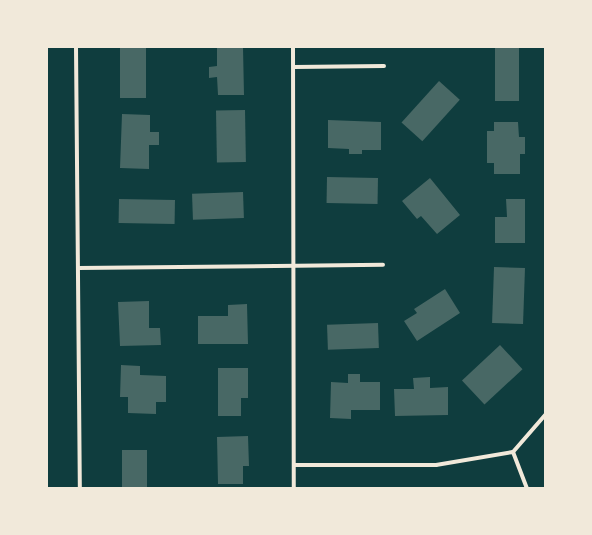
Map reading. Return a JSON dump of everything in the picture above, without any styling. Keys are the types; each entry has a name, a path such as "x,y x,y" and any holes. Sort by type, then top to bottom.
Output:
{"street":[{"path":"76,47 80,488"},
{"path":"294,47 294,488"},
{"path":"294,67 384,66"},
{"path":"78,268 383,265"},
{"path":"294,465 436,465 513,452 545,415"},
{"path":"513,452 527,488"}],"building":[{"path":"120,47 146,47 146,98 120,98"},
{"path":"217,47 243,47 244,95 218,95 217,77 209,78 209,67 217,66"},
{"path":"495,47 519,47 519,101 495,101"},
{"path":"439,81 460,100 422,141 402,123"},
{"path":"245,110 246,162 217,162 216,111"},
{"path":"122,114 150,115 150,132 159,132 159,145 149,145 149,169 120,168"},
{"path":"328,120 381,122 381,150 362,150 362,154 349,154 349,149 328,148"},
{"path":"494,122 518,122 519,137 525,137 525,154 520,154 520,174 494,174 494,163 487,163 487,131 494,131"},
{"path":"327,177 378,178 378,204 327,203"},
{"path":"430,178 460,215 437,234 421,216 417,219 402,201"},
{"path":"243,192 244,218 193,220 192,194"},
{"path":"119,199 175,200 175,224 119,223"},
{"path":"506,199 525,199 525,243 495,243 495,217 507,217"},
{"path":"494,267 525,268 523,324 492,323"},
{"path":"445,289 460,313 417,341 404,321 417,313 414,309"},
{"path":"149,301 149,328 160,328 161,345 120,346 118,302"},
{"path":"247,304 248,344 198,344 198,316 228,316 228,305"},
{"path":"378,323 379,348 328,350 327,325"},
{"path":"500,345 523,369 484,405 462,380"},
{"path":"121,365 140,366 140,375 166,376 166,402 156,402 156,414 128,413 128,397 120,397"},
{"path":"218,368 248,368 248,398 241,398 241,416 218,416"},
{"path":"348,374 360,374 360,382 380,382 380,410 351,410 351,419 330,418 331,382 348,383"},
{"path":"430,377 430,388 448,387 448,415 395,416 394,389 414,389 413,378"},
{"path":"248,436 249,466 243,466 243,484 218,484 217,437"},
{"path":"122,450 147,450 147,488 122,488"}]}
